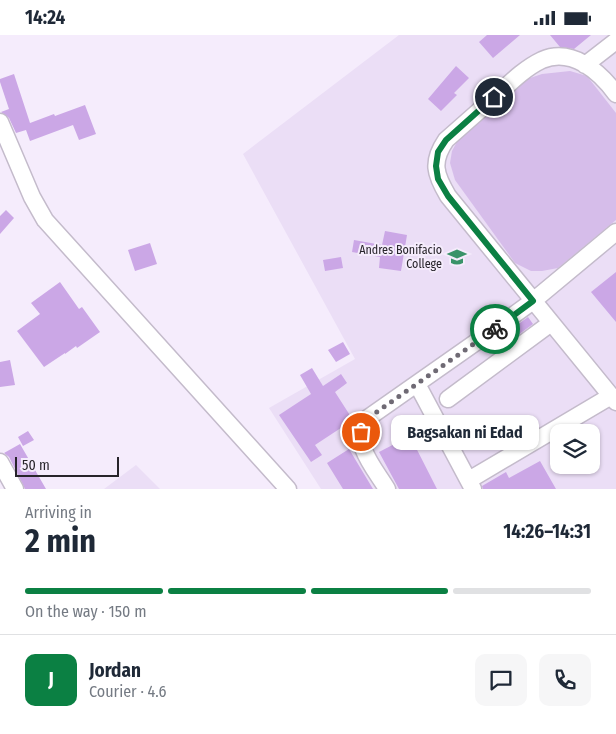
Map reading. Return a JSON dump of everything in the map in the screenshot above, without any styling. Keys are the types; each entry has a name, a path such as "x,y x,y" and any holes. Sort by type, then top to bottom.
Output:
{"street":[{"path":"585,65 616,41"},
{"path":"416,384 471,485 614,399 448,196 438,179 436,166 438,152 446,140 524,71 543,59 558,56 576,59 593,69 607,81 616,94"},
{"path":"0,122 32,197 45,220 288,489"},
{"path":"388,489 361,447 360,439 364,421 533,301 616,232"},
{"path":"448,399 551,323"},
{"path":"0,462 15,489"}],"shaded area":[{"name":"Andres Bonifacio College","path":"399,35 616,35 616,489 321,489 269,408 355,359 243,154"},
{"path":"570,71 587,76 616,113 616,220 558,268 531,271 515,263 455,180 450,163 452,151 459,138 527,79 542,74"},
{"path":"136,465 160,489 104,489"}],"building":[{"path":"487,35 520,35 493,58 479,42"},
{"path":"550,35 591,35 574,49 560,47"},
{"path":"456,66 469,78 454,93 457,95 441,111 428,99"},
{"path":"14,74 30,123 85,105 96,134 79,140 73,125 30,141 26,130 16,133 9,118 1,112 9,109 0,79"},
{"path":"6,210 14,218 0,234 0,216"},
{"path":"385,231 407,235 401,271 379,268 380,257 352,252 354,240 382,245"},
{"path":"150,243 157,264 135,271 128,250"},
{"path":"341,257 343,268 325,271 323,260"},
{"path":"616,272 616,322 591,292"},
{"path":"60,282 79,309 82,307 100,332 44,367 17,331 40,314 31,303"},
{"path":"528,317 533,324 518,335 513,328"},
{"path":"343,342 350,354 336,362 328,350"},
{"path":"10,360 15,385 0,387 0,362"},
{"path":"312,368 323,386 341,374 347,383 335,392 353,420 315,445 322,455 311,462 279,415 311,394 300,375"},
{"path":"28,431 34,440 23,446 18,437"},
{"path":"410,436 437,489 399,489 379,452"},
{"path":"20,444 46,489 25,489 9,457 4,453"},
{"path":"349,449 373,489 343,489 327,463"},
{"path":"540,461 556,489 483,489 482,486 506,472 509,478"}],"way so far":[{"path":"361,432 364,421 495,329"}],"place":[{"name":"Andres Bonifacio College","path":"457,257"},
{"name":"Bagsakan ni Edad","path":"361,432"}],"route":[{"path":"494,97 446,140 438,152 436,166 438,179 448,196 533,301 495,329"}]}
